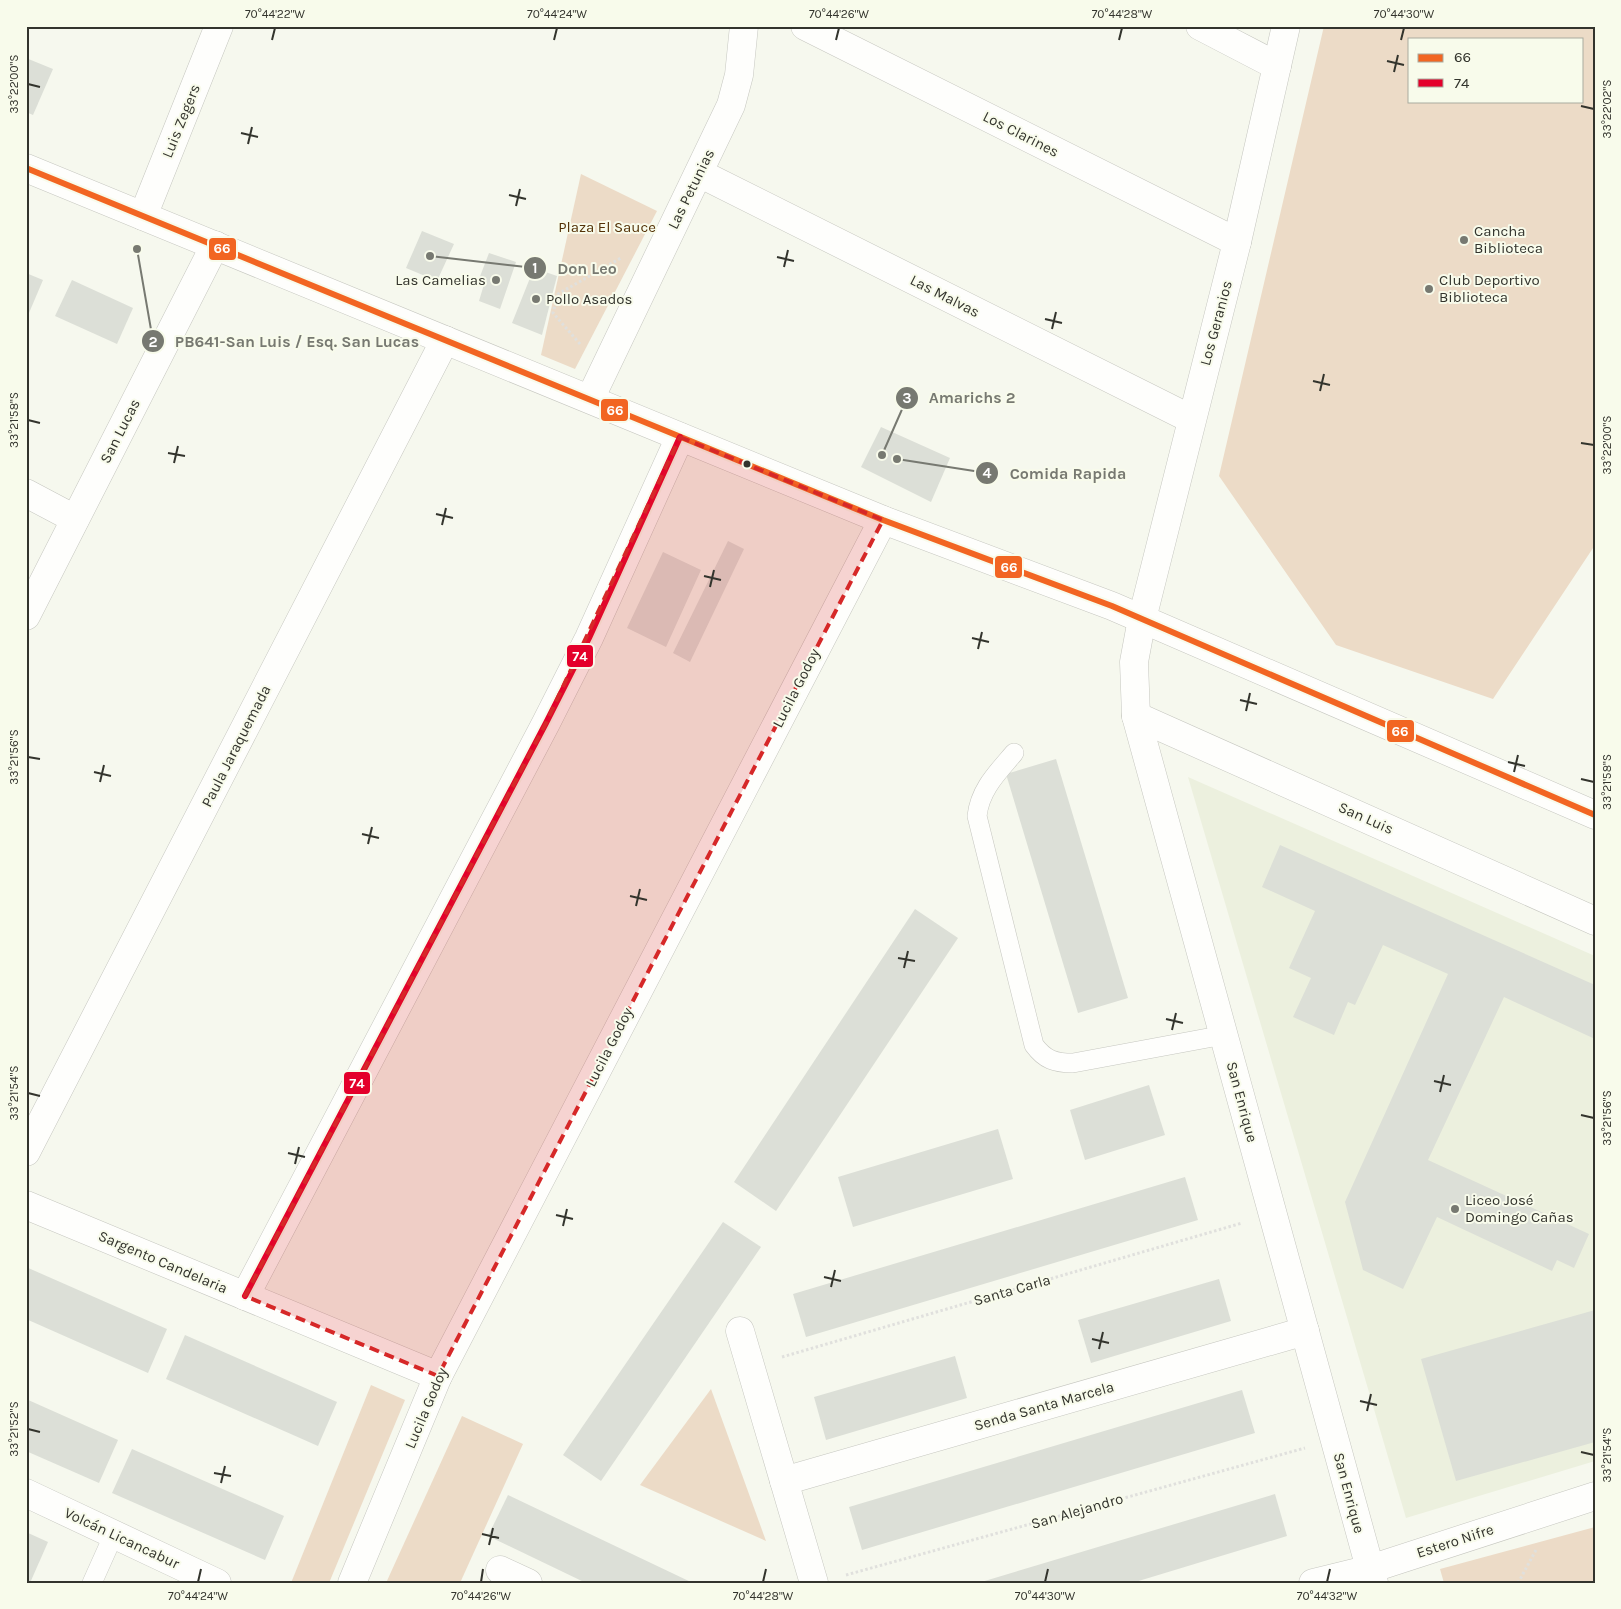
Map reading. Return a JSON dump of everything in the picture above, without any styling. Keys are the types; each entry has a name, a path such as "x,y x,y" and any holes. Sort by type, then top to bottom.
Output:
{"street":[{"name":"Luis Zegers","path":"143,216 219,26"},
{"name":"Las Petunias","path":"590,399 731,105 739,75 744,26"},
{"name":"Los Clarines","path":"805,26 1237,242"},
{"path":"1200,26 1277,66"},
{"name":"Los Geranios","path":"1142,619 1237,242 1286,26"},
{"path":"26,168 883,520 1142,619 1595,815"},
{"name":"Las Malvas","path":"699,173 1191,420"},
{"name":"San Lucas","path":"26,616 214,246"},
{"name":"Paula Jaraquemada","path":"26,1152 445,340"},
{"path":"245,1296 589,638 680,436"},
{"path":"26,493 75,519"},
{"name":"Lucila Godoy","path":"352,1583 438,1376 883,520"},
{"name":"San Enrique","path":"1142,619 1134,662 1136,716 1372,1576"},
{"name":"San Luis","path":"1136,716 1595,921"},
{"name":"Sargento Candelaria","path":"26,1205 438,1376"},
{"path":"740,1331 784,1481 826,1580"},
{"name":"Senda Santa Marcela","path":"784,1481 1305,1331"},
{"name":"Volcán Licancabur","path":"26,1493 217,1583"},
{"name":"Estero Nifre","path":"1313,1583 1372,1576 1595,1496"},
{"path":"500,1570 528,1583"}],"lane":[{"path":"1014,753 981,796 977,816 1034,1045 1042,1056 1056,1063 1073,1063 1224,1035"},
{"path":"92,1583 114,1534"}],"path":[{"path":"607,362 588,354 553,313 558,294 622,257"},
{"name":"Santa Carla","path":"750,1366 1273,1214"},
{"name":"San Alejandro","path":"826,1580 1334,1440"}],"highlighted area":[{"path":"680,437 883,520 438,1376 245,1296 546,723"}],"shaded area":[{"name":"Liceo José Domingo Cañas","path":"1188,777 1595,956 1595,1461 1406,1518"}],"green space":[{"name":"Club Deportivo Biblioteca","path":"1324,26 1595,26 1595,545 1493,699 1336,645 1219,476"},
{"name":"Plaza El Sauce","path":"581,174 657,211 575,369 541,355"},
{"path":"371,1385 405,1400 329,1583 291,1583"},
{"path":"711,1389 766,1541 640,1485"},
{"path":"462,1416 523,1444 460,1583 386,1583"},
{"path":"1595,1527 1595,1583 1444,1583 1440,1569"}],"building":[{"path":"26,58 53,69 33,115 26,112"},
{"path":"422,231 454,244 437,281 406,268"},
{"name":"Las Camelias","path":"489,253 516,262 500,309 479,301 485,281 479,279"},
{"name":"Pollo Asados","path":"534,268 557,276 542,335 512,323"},
{"path":"26,273 43,280 26,320"},
{"path":"72,280 133,308 117,344 55,316"},
{"path":"881,427 950,458 931,502 861,467"},
{"path":"728,541 744,549 690,662 673,653"},
{"path":"663,552 701,570 666,647 627,628"},
{"path":"1056,759 1128,998 1078,1013 1006,774"},
{"path":"1280,845 1595,985 1595,1039 1504,997 1428,1160 1589,1234 1574,1268 1557,1260 1552,1271 1437,1217 1403,1289 1363,1270 1345,1202 1448,974 1383,945 1355,1005 1348,1002 1334,1035 1293,1017 1311,978 1289,968 1315,911 1262,887"},
{"path":"915,909 958,938 776,1211 734,1182"},
{"path":"1149,1085 1165,1135 1085,1160 1070,1110"},
{"path":"998,1129 1013,1179 853,1227 838,1177"},
{"path":"1185,1177 1198,1220 806,1337 793,1294"},
{"path":"723,1222 761,1247 601,1481 563,1455"},
{"path":"26,1267 167,1329 148,1373 26,1319"},
{"path":"1219,1279 1231,1321 1091,1363 1078,1320"},
{"path":"1595,1310 1595,1442 1456,1481 1421,1359"},
{"path":"185,1335 337,1402 318,1446 166,1379"},
{"path":"955,1356 967,1398 826,1440 814,1397"},
{"path":"1242,1390 1255,1433 862,1550 849,1507"},
{"path":"26,1399 118,1440 99,1483 26,1451"},
{"path":"132,1449 284,1516 265,1560 112,1493"},
{"path":"1275,1494 1287,1536 1132,1583 978,1583"},
{"path":"508,1495 693,1583 586,1583 488,1536"},
{"path":"26,1532 48,1542 30,1583 26,1583"}],"transit line":[{"name":"66","path":"26,168 883,520 1112,606 1595,815"},
{"name":"74","path":"245,1296 546,723 589,638 680,437"}],"place":[{"name":"Cancha Biblioteca","path":"1464,240"},
{"name":"PB641-San Luis / Esq. San Lucas","path":"137,249"},
{"name":"Don Leo","path":"430,256"},
{"name":"Las Camelias","path":"496,280"},
{"name":"Club Deportivo Biblioteca","path":"1429,289"},
{"name":"Pollo Asados","path":"536,299"},
{"name":"Amarichs 2","path":"882,455"},
{"name":"Comida Rapida","path":"897,459"},
{"name":"Liceo José Domingo Cañas","path":"1455,1209"}]}
